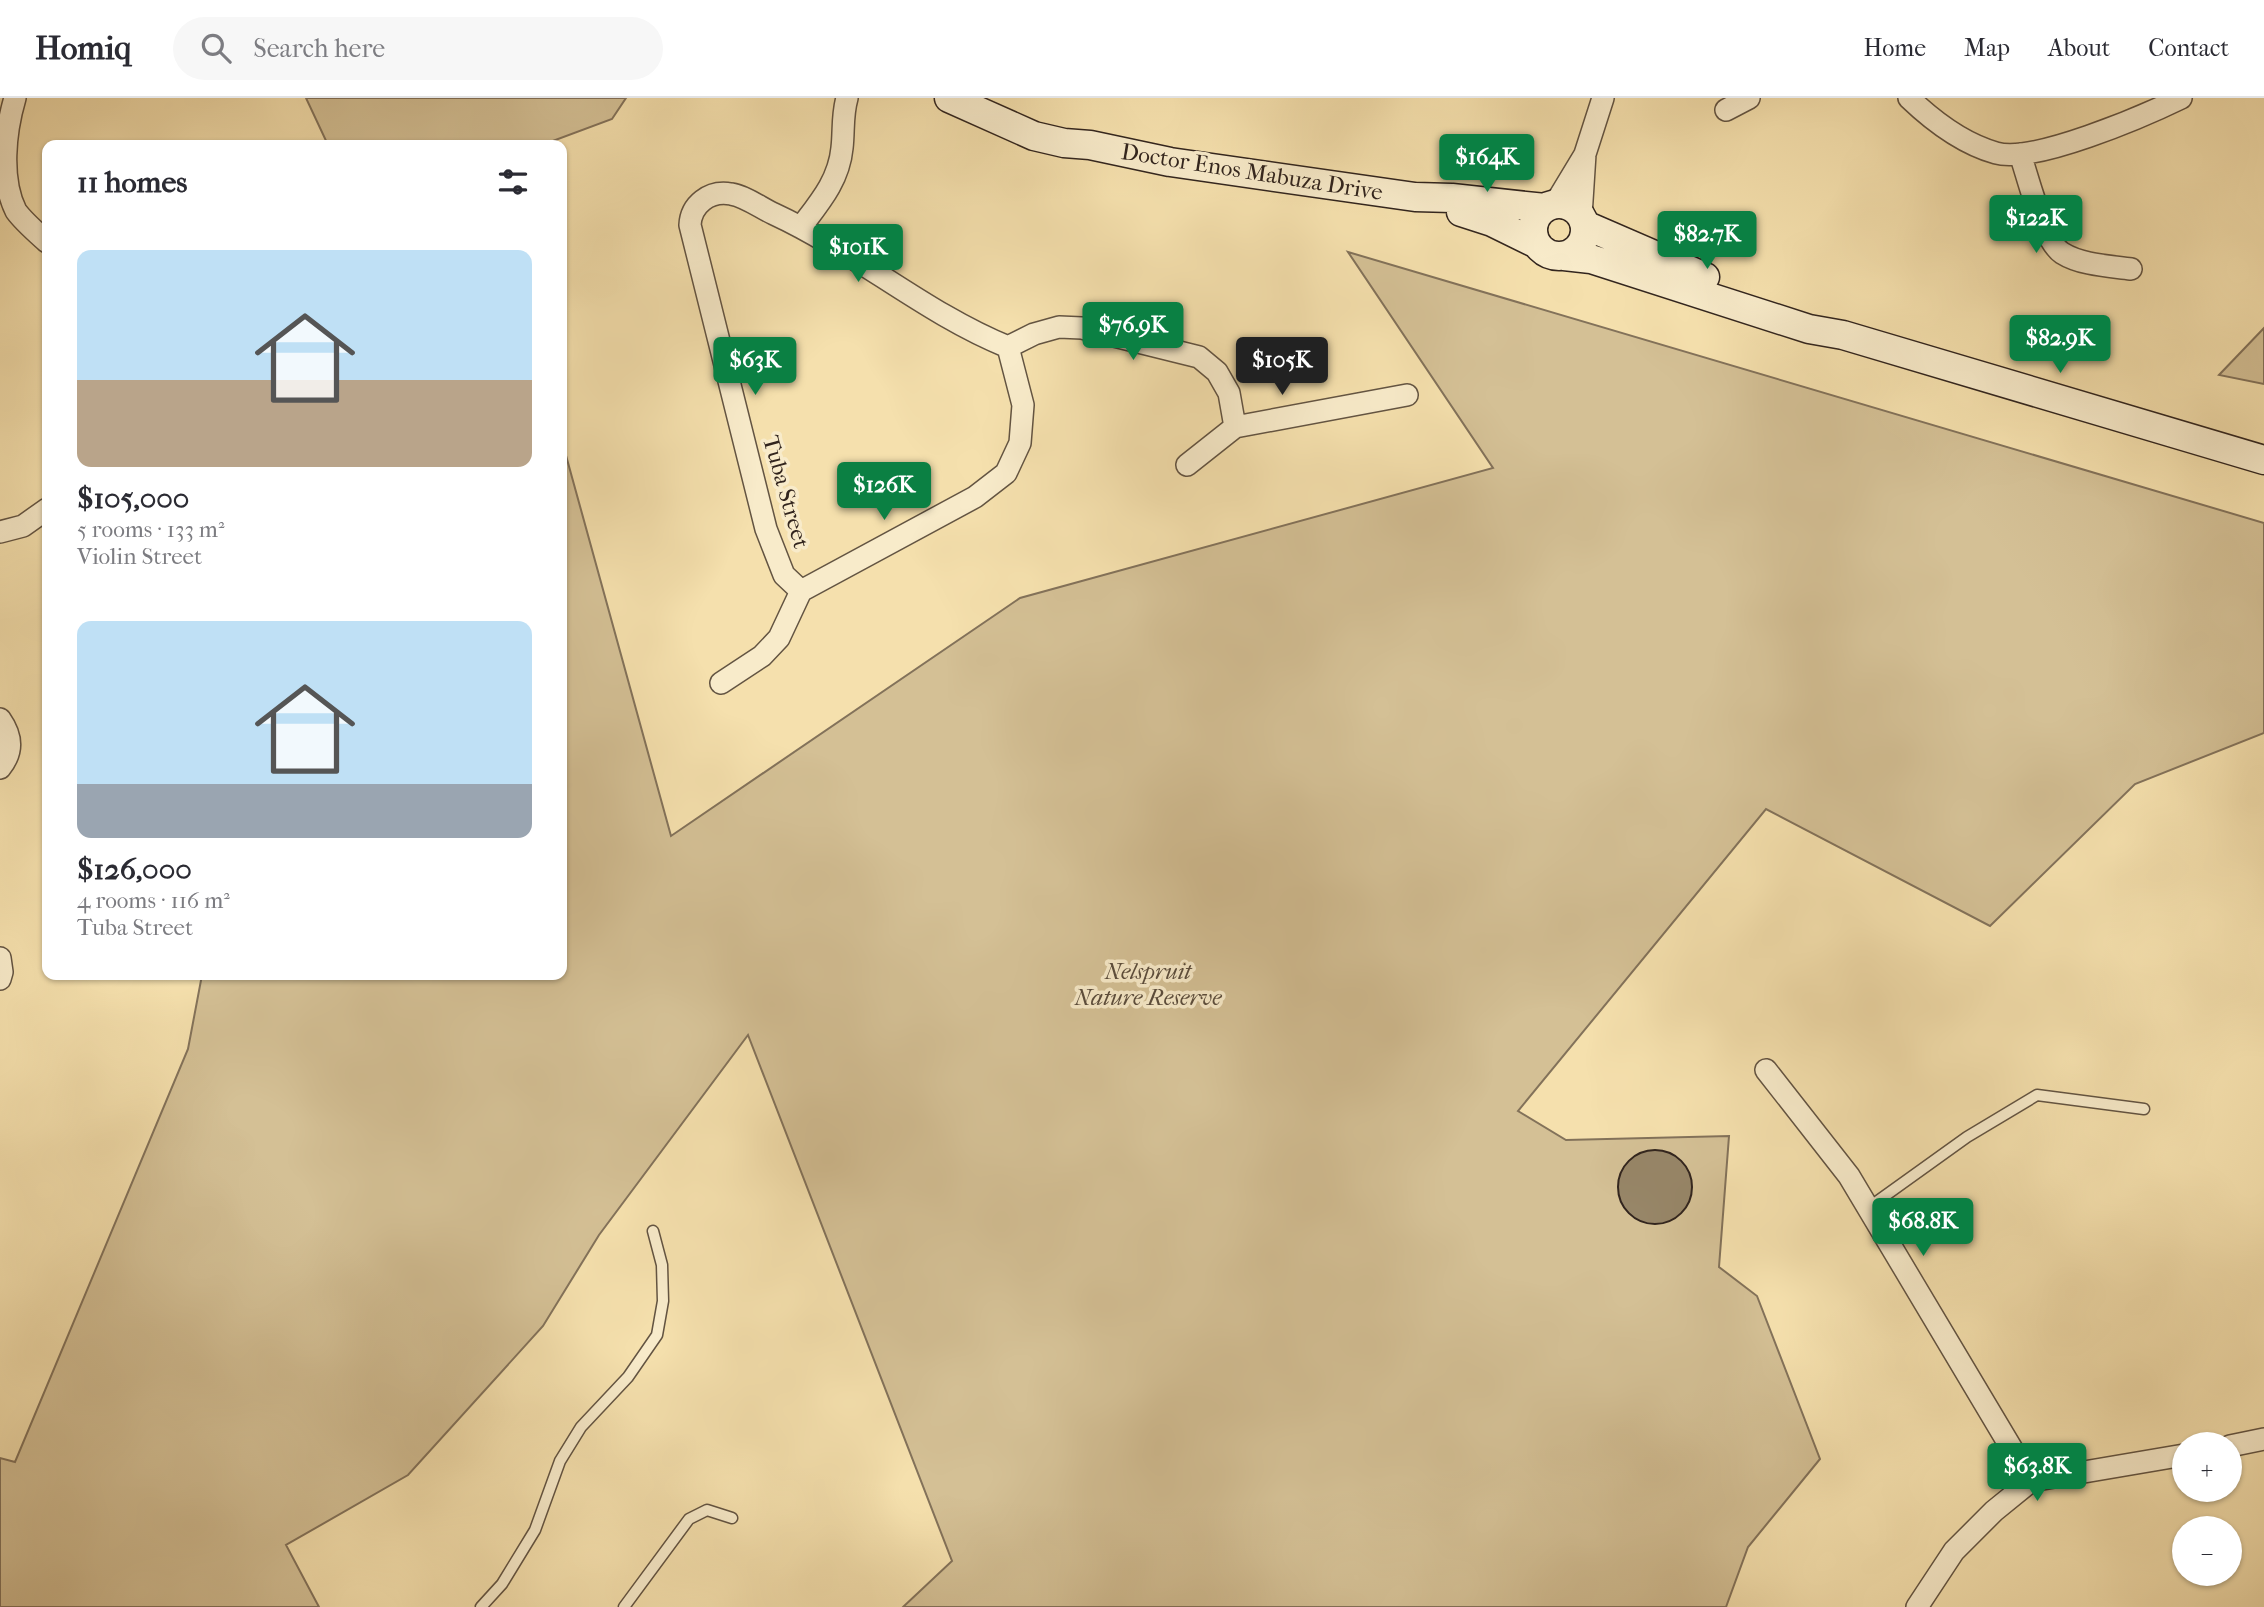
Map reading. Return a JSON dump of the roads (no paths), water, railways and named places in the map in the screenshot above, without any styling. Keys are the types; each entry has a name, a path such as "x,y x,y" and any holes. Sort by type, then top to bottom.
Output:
{"main road":[{"name":"Doctor Enos Mabuza Drive","path":"949,98 1034,136 1064,143 1090,145 1170,162 1415,197 1550,206"},
{"name":"Doctor Enos Mabuza Drive","path":"993,98 1044,118 1090,145"},
{"name":"Doctor Enos Mabuza Drive","path":"1415,197 1492,222 1537,244"},
{"path":"1843,335 1812,319 1647,254 1583,221 1565,205 1550,206 1534,224 1537,244 1553,255 1591,259 1809,329 1843,335 2264,460"},
{"path":"1564,256 1581,245 1583,221"}],"street":[{"path":"15,98 7,126 2,162 6,187 14,209 42,237"},
{"path":"801,226 828,191 838,169 843,112 847,98"},
{"path":"1583,221 1585,154 1603,98"},
{"path":"1726,110 1749,98"},
{"path":"1909,98 1925,113 1968,141 1997,153 2020,154 2054,146 2127,121 2181,98"},
{"path":"1550,206 1585,154"},
{"path":"2020,154 2048,236 2060,252 2077,260 2131,269"},
{"name":"Tuba Street","path":"801,591 784,575 773,552 690,225 691,214 704,199 716,194 731,194 801,226 976,334 1008,347"},
{"path":"721,683 762,656 779,638 801,591 975,497 1006,473 1020,443 1023,405 1008,347 1034,334 1059,327 1082,328 1199,357 1217,372 1229,393 1235,427"},
{"path":"1187,465 1235,427 1407,395"},
{"path":"0,532 23,526 42,513"},
{"path":"0,719 8,731 10,746 7,760 0,768"},
{"path":"0,958 0,979"},
{"path":"1766,1070 1849,1176 2031,1481"},
{"path":"2242,1444 2264,1439"},
{"path":"1917,1607 1954,1551 1994,1511 2031,1481 2172,1457"}],"lane":[{"path":"1868,1208 1966,1137 2037,1095 2144,1109"},
{"path":"481,1607 502,1584 535,1530 560,1461 580,1427 628,1377 657,1335 663,1301 662,1265 653,1230"},
{"path":"624,1607 689,1519 707,1510 732,1518"}],"park label":[{"name":"Nelspruit Nature Reserve","path":"1148,984"}]}
